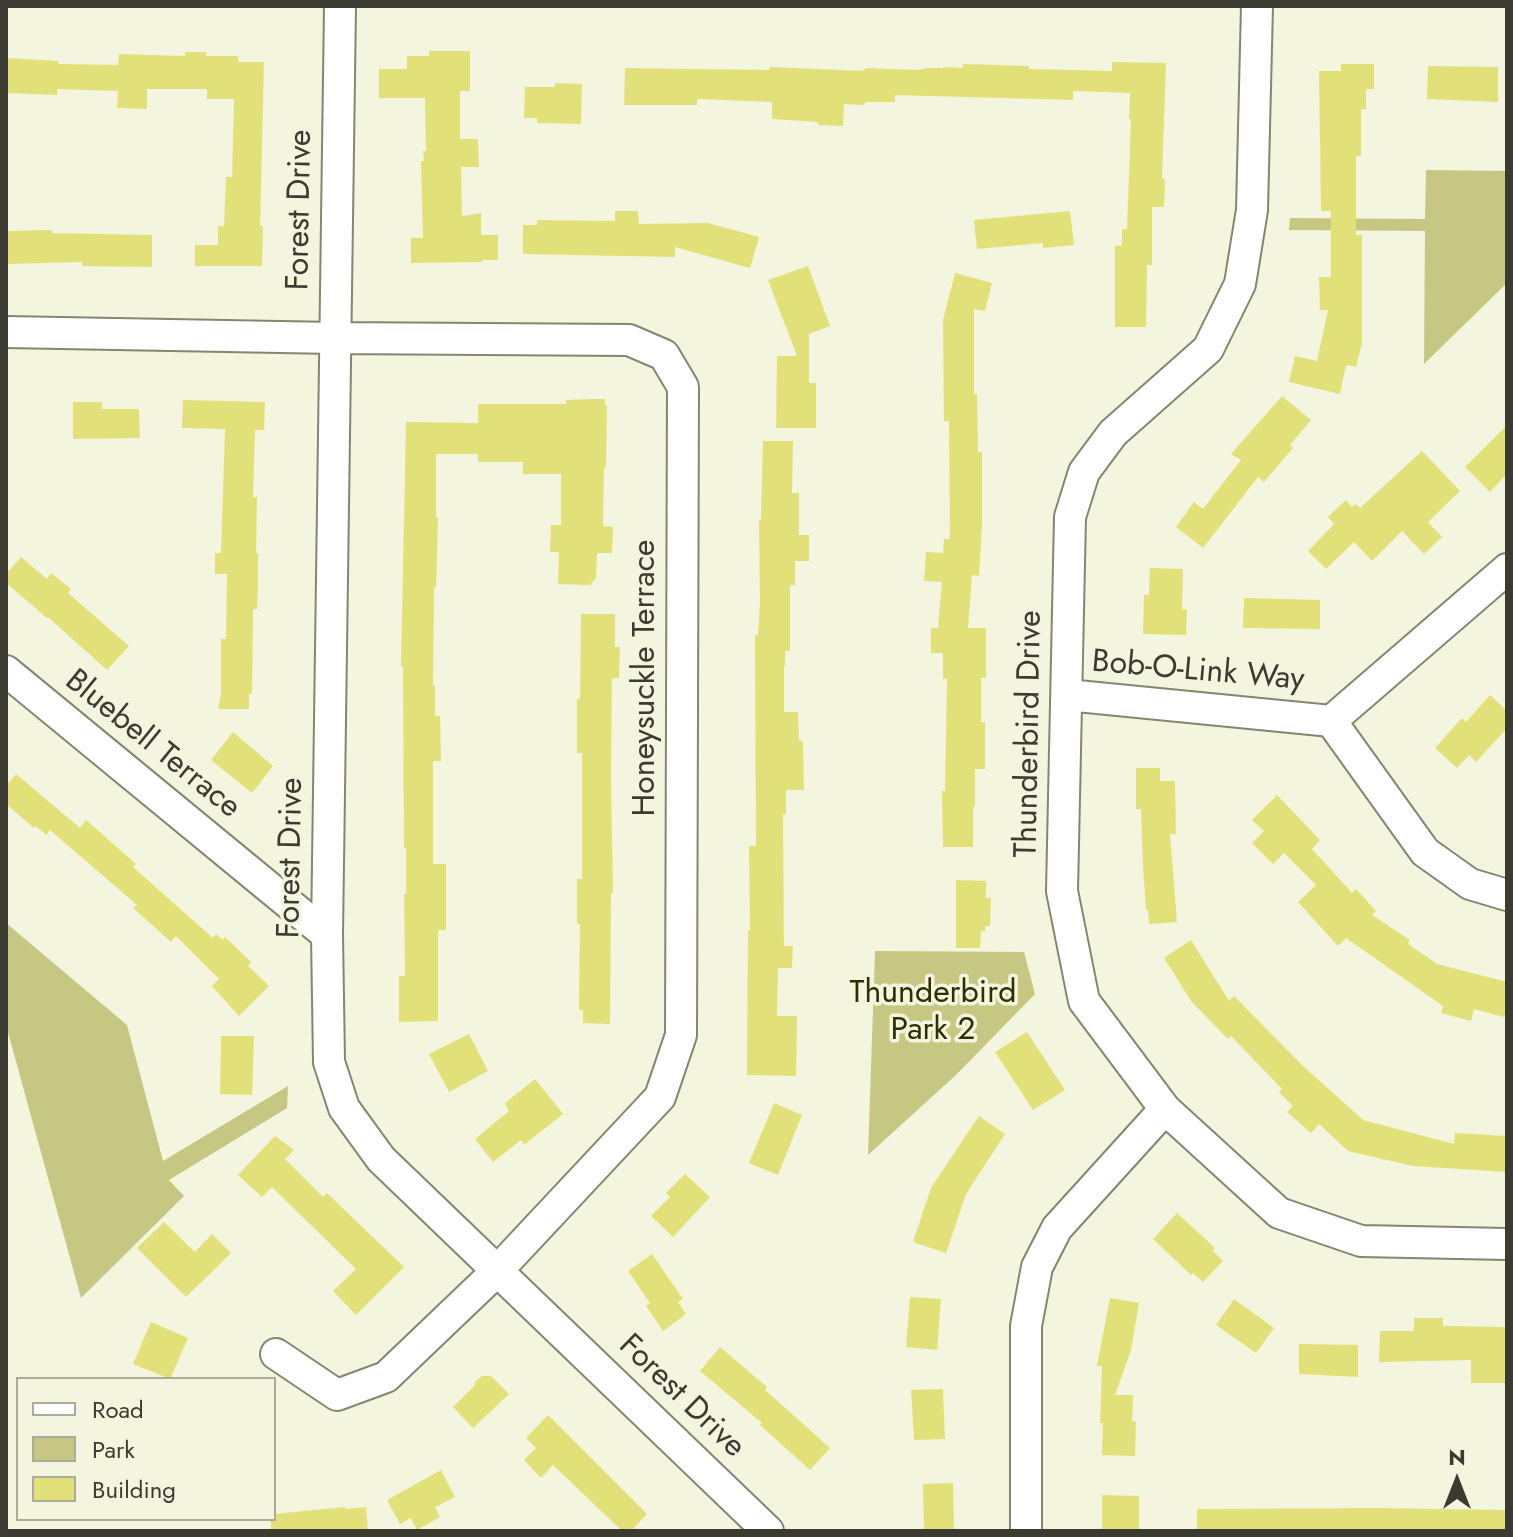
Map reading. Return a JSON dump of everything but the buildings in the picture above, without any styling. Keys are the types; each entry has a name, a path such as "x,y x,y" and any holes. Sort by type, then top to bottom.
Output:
{"street":[{"name":"Forest Drive","path":"340,6 327,935 329,1062 344,1108 381,1159 768,1531"},
{"name":"Thunderbird Drive","path":"1257,6 1252,210 1240,284 1208,349 1113,433 1084,472 1070,517 1062,891 1084,1001 1165,1109 1279,1213 1361,1241 1507,1244"},
{"path":"6,332 335,338"},
{"name":"Honeysuckle Terrace","path":"276,1354 337,1395 386,1377 498,1270 660,1097 681,1035 683,387 664,355 629,340 335,338"},
{"name":"Bob-O-Link Way","path":"1067,695 1331,721 1507,569"},
{"name":"Bluebell Terrace","path":"6,671 327,935"},
{"path":"1331,721 1425,852 1470,884 1507,895"},
{"path":"1026,1531 1026,1326 1037,1267 1057,1228 1165,1109"}],"green space":[{"path":"1426,170 1507,171 1507,283 1424,364 1425,231 1289,230 1290,218 1425,219"},
{"path":"6,923 127,1025 163,1161 288,1086 287,1108 169,1180 184,1196 81,1298 6,1025"},
{"name":"Thunderbird Park 2","path":"875,951 1024,952 1035,994 956,1075 868,1155"}]}
